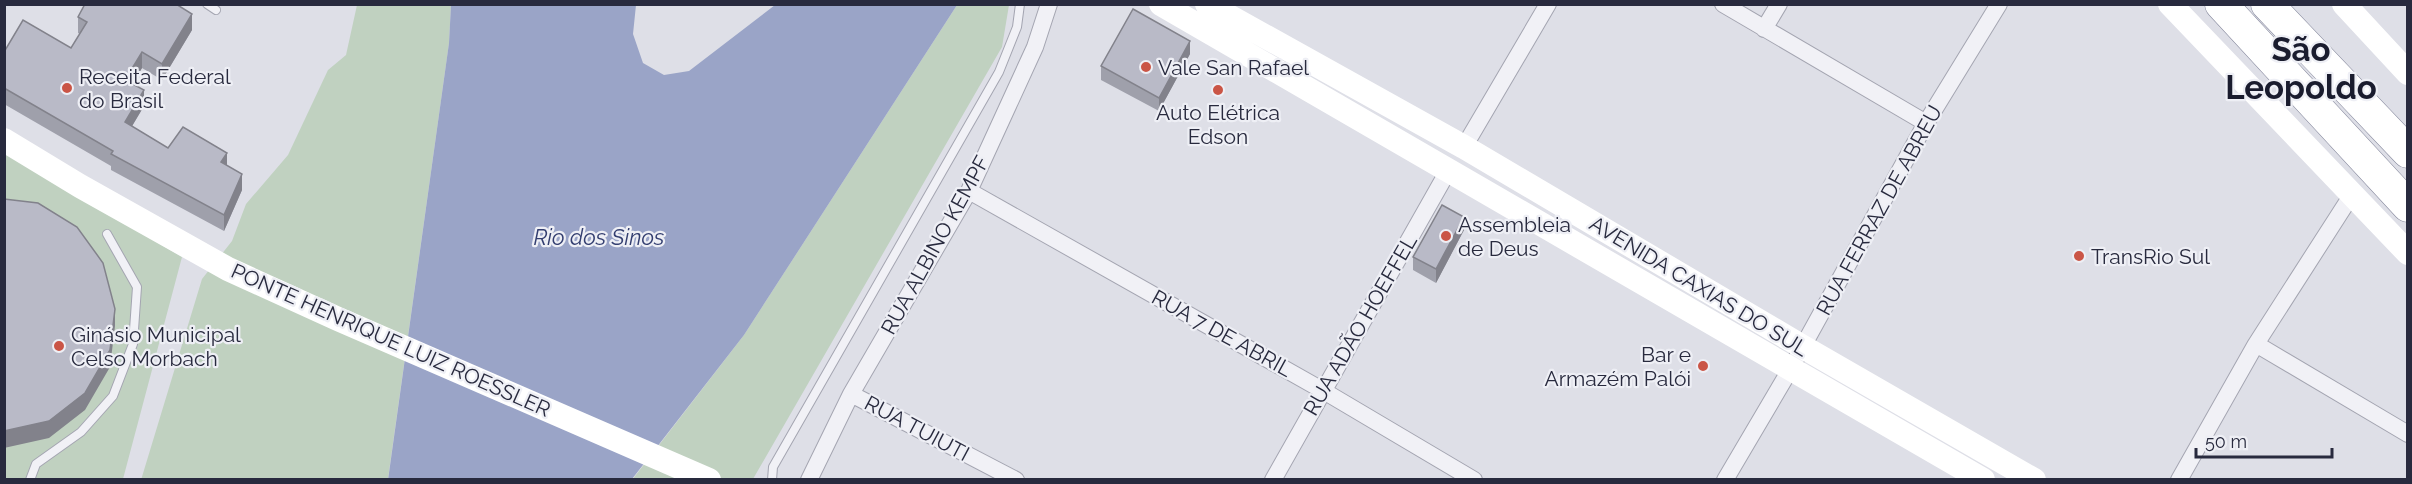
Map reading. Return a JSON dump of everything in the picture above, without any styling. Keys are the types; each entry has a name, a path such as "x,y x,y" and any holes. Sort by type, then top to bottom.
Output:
{"highway":[{"path":"2221,4 2387,210"},
{"path":"2266,4 2408,152"}],"street":[{"name":"RUA ALBINO KEMPF","path":"809,480 851,394 969,191 1035,47 1049,4"},
{"name":"AVENIDA CAXIAS DO SUL","path":"1161,4 1983,480"},
{"name":"AVENIDA CAXIAS DO SUL","path":"1207,4 1464,147 2034,480"},
{"path":"1464,147 1548,4"},
{"path":"1723,4 1926,123"},
{"path":"1764,29 1779,4"},
{"name":"RUA FERRAZ DE ABREU","path":"1725,480 1803,347 1926,123 1999,4"},
{"path":"2170,4 2351,196 2387,210 2408,253"},
{"path":"2344,4 2408,73"},
{"name":"PONTE HENRIQUE LUIZ ROESSLER","path":"4,140 80,186 228,269 709,480"},
{"name":"RUA ADÃO HOEFFEL","path":"1273,480 1322,390 1449,171"},
{"name":"RUA 7 DE ABRIL","path":"969,191 1322,390 1473,480"},
{"path":"2179,480 2256,344 2351,196"},
{"path":"2256,344 2408,434"},
{"name":"RUA TUIUTI","path":"851,394 1016,480"}],"lane":[{"path":"207,4 216,10"},
{"path":"772,480 773,467 999,72 1017,27 1020,4"},
{"path":"30,480 36,464 81,432 113,396 133,344 137,287 107,234"}],"green space":[{"path":"357,5 451,5 449,43 388,479 141,480 202,279 232,241 246,204 288,155 328,70 346,55"},
{"path":"957,5 1009,5 1002,47 753,479 632,480 744,335"},
{"path":"5,153 182,257 123,479 5,480"}],"water":[{"name":"Rio dos Sinos","path":"451,5 636,5 633,34 643,63 664,75 689,71 775,5 957,5 744,335 632,479 388,480 449,43"}],"building":[{"path":"85,4 176,4 192,14 162,64 142,52 125,80 144,90 125,122 168,148 183,127 227,153 221,162 242,174 224,215 111,154 113,151 4,88 4,52 23,20 71,48 87,22 78,17"},
{"name":"Vale San Rafael","path":"1133,9 1190,41 1159,98 1101,66"},
{"name":"Ginásio Municipal Celso Morbach","path":"4,199 38,203 77,227 103,263 115,309 110,350 85,393 49,421 4,431"},
{"path":"1442,205 1464,217 1436,269 1413,257"}],"place":[{"name":"Vale San Rafael","path":"1146,67"},
{"name":"Receita Federal do Brasil","path":"67,88"},
{"name":"Auto Elétrica Edson","path":"1218,90"},
{"name":"Assembleia de Deus","path":"1446,236"},
{"name":"TransRio Sul","path":"2079,256"},
{"name":"Ginásio Municipal Celso Morbach","path":"59,346"},
{"name":"Bar e Armazém Palói","path":"1703,366"}],"district":[{"name":"São Leopoldo","path":"2301,68"}]}
